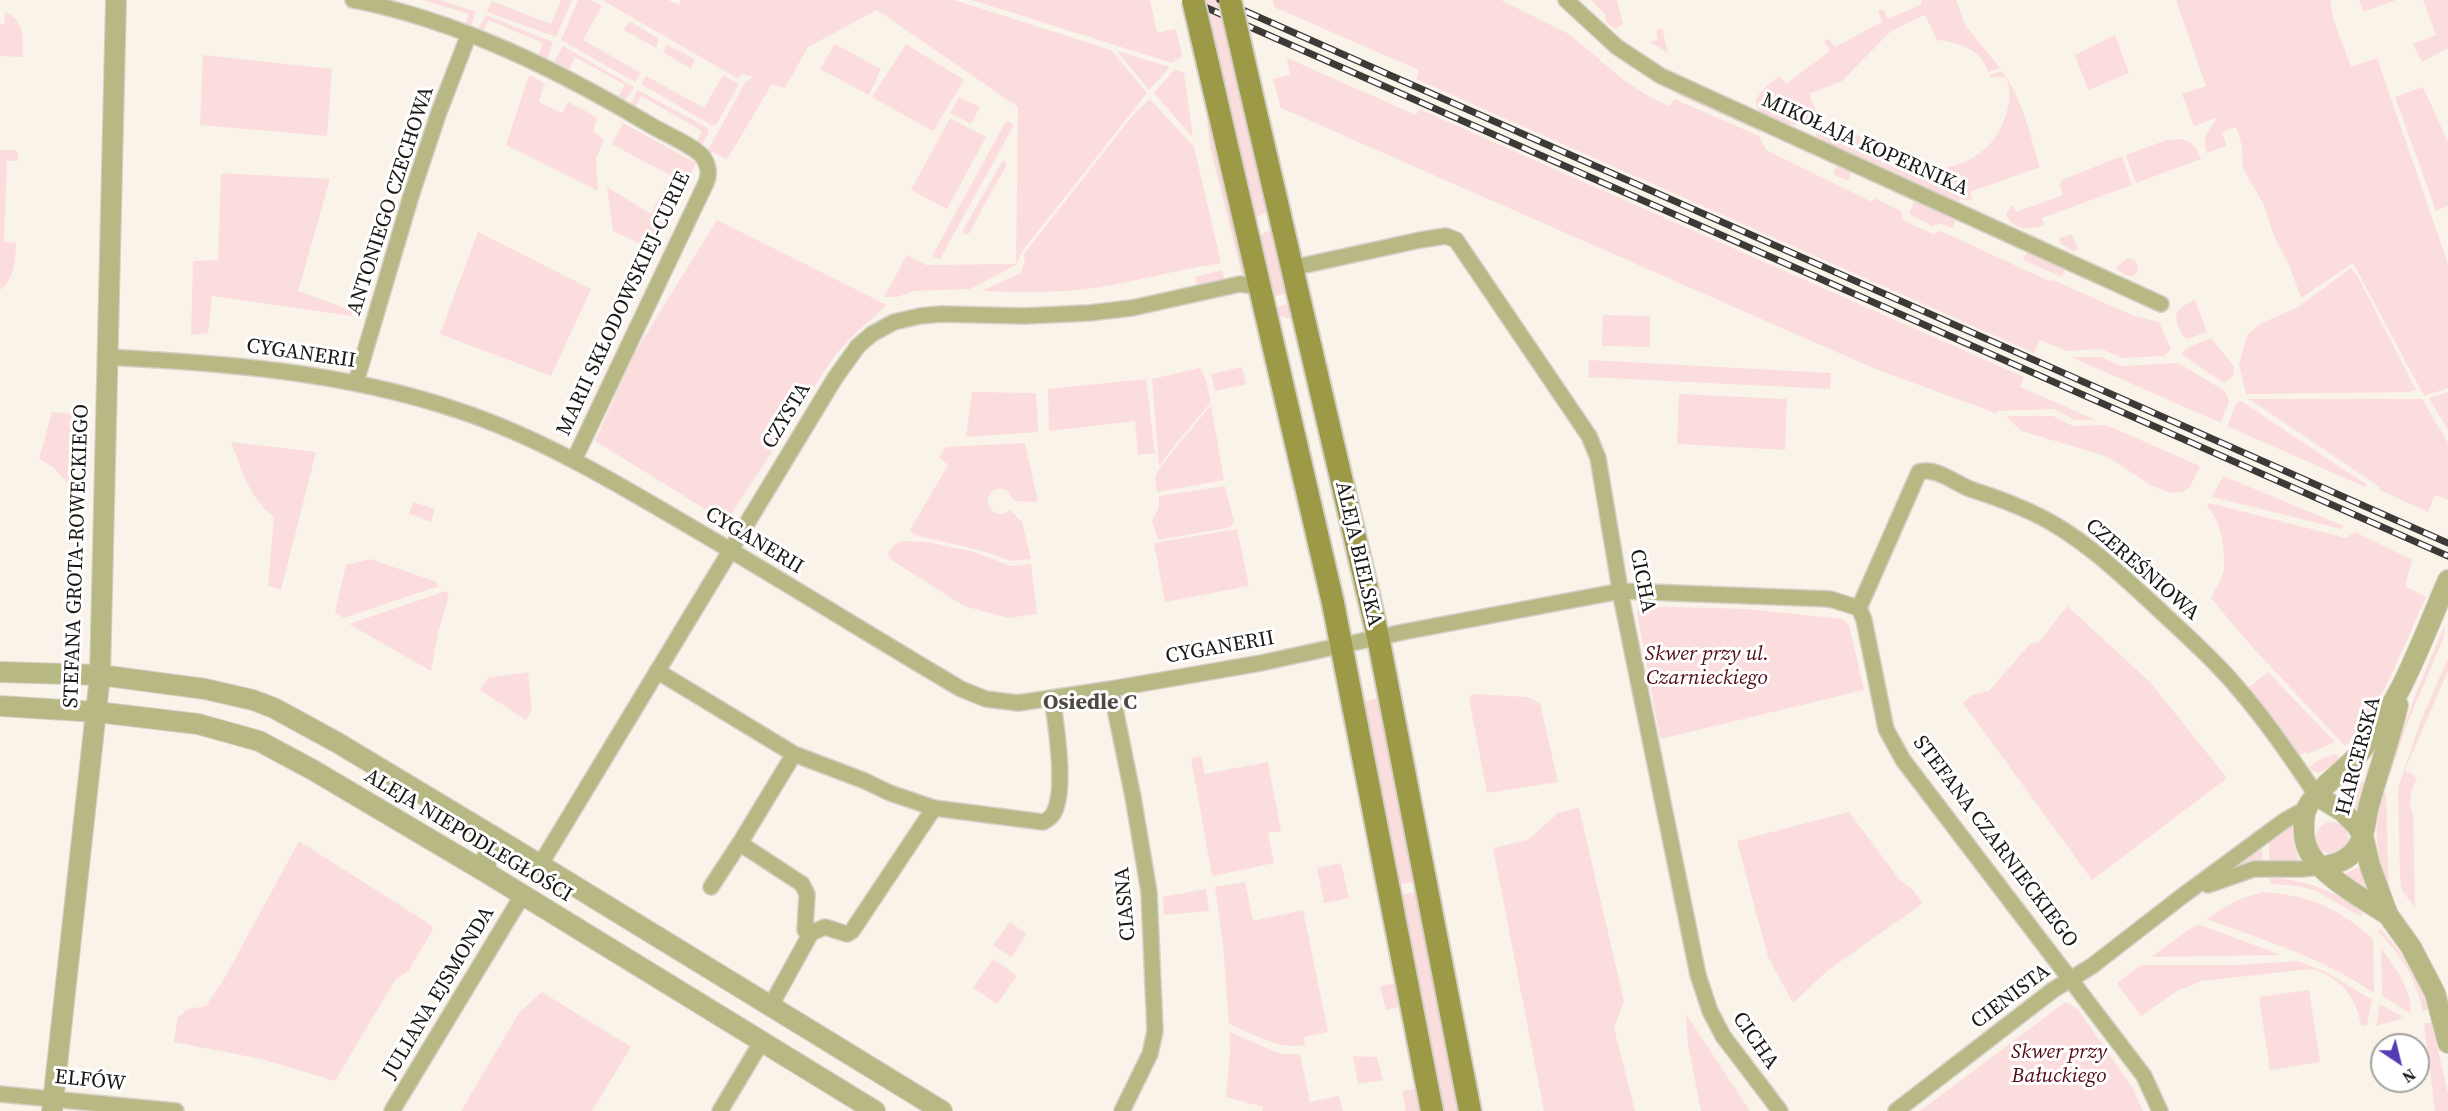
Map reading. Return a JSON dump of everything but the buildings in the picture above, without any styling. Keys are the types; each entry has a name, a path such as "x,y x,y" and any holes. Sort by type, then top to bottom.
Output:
{"main road":[{"name":"ALEJA BIELSKA","path":"1193,0 1250,238 1342,646 1432,1111"},
{"name":"ALEJA BIELSKA","path":"1230,0 1377,638 1470,1111"},
{"path":"1250,238 1256,228 1265,223 1275,224 1284,231"},
{"path":"1267,315 1279,325 1289,326 1298,321 1302,309"}],"street":[{"name":"STEFANA GROTA-ROWECKIEGO","path":"53,1104 100,675 116,0"},
{"name":"MARII SKŁODOWSKIEJ-CURIE","path":"353,0 428,20 469,34 547,68 701,155 709,171 706,183 574,460"},
{"name":"MIKOŁAJA KOPERNIKA","path":"1566,0 1617,46 1661,76 2161,304"},
{"name":"ANTONIEGO CZECHOWA","path":"356,382 411,196 439,112 469,34"},
{"name":"CICHA","path":"1292,268 1420,240 1446,236 1456,240 1589,436 1598,458 1621,591 1694,957 1704,993 1723,1036 1780,1111"},
{"name":"CZYSTA","path":"540,865 845,362 864,339 908,318 929,314 1024,316 1089,313 1158,303 1240,284 1261,287"},
{"name":"CYGANERII","path":"106,357 283,370 356,382 458,410 547,446 574,460 731,550 811,601 961,689 986,699 1018,703 1111,689 1261,663 1377,638"},
{"name":"CZEREŚNIOWA","path":"1859,608 1919,472 1934,471 1971,489 1995,496 2056,525 2101,558 2190,639 2236,686 2312,802"},
{"name":"HARCERSKA","path":"2363,836 2402,688 2448,580"},
{"path":"1377,638 1621,591 1830,599 1859,608"},
{"name":"STEFANA CZARNIECKIEGO","path":"1859,608 1864,620 1886,729 1903,760 2144,1076 2160,1111"},
{"path":"657,671 794,754 890,793 934,808 1032,822 1043,822 1052,817 1057,807 1060,754 1052,698"},
{"name":"ALEJA NIEPODLEGŁOŚCI","path":"0,672 100,675 206,689 253,700 274,708 338,743 506,844 942,1111"},
{"name":"HARCERSKA","path":"2312,802 2356,757 2373,735 2402,688"},
{"name":"CIASNA","path":"1111,689 1149,892 1155,1031 1150,1054 1122,1111"},
{"name":"ALEJA NIEPODLEGŁOŚCI","path":"0,706 97,712 198,723 259,741 313,770 487,873 875,1111"},
{"path":"711,887 794,754"},
{"path":"2388,915 2320,867 2312,858 2306,845 2304,831 2312,802 2342,811 2357,826 2363,836 2373,876 2388,915 2412,947 2425,972 2441,1013 2448,1043"},
{"name":"CIENISTA","path":"1896,1111 2053,990 2092,966 2181,897 2312,802"},
{"path":"770,1007 811,933 825,927 847,934 852,931 934,808"},
{"path":"2320,867 2334,865 2344,860 2356,849 2363,836"},
{"path":"743,838 743,843 747,848 802,884 807,894 805,930"},
{"path":"487,873 485,863 487,854 496,846 506,844"},
{"name":"CIENISTA","path":"2181,897 2228,877 2254,869 2320,867"},
{"path":"553,915 565,916 575,910 579,902 579,890"},
{"name":"JULIANA EJSMONDA","path":"392,1111 522,896"},
{"path":"729,1020 725,1013 727,1000 732,993 741,989"},
{"path":"787,1057 805,1052 810,1042 811,1032"},
{"path":"720,1111 762,1041"},
{"name":"ELFÓW","path":"0,1094 53,1104 176,1111"}],"green space":[{"path":"423,0 440,0 476,12 470,28 465,26 469,14"},
{"path":"561,0 572,0 556,37 487,12 492,1 551,24"},
{"path":"578,0 591,0 602,6 583,40 641,73 635,82 561,40"},
{"path":"602,0 668,0 679,5 681,0 954,0 1111,50 1147,93 1023,250 1016,265 970,289 914,291 897,297 884,297 907,255 926,265 1016,264 1018,107 877,10 808,47 785,88 772,84 726,159 708,150 745,83 753,77 743,74 737,78"},
{"path":"972,0 1150,0 1157,33 1176,29 1182,56 1172,63"},
{"path":"1202,0 1221,0 1273,214 1264,213 1254,218"},
{"path":"1273,0 1501,0 1569,34 1625,81 1648,96 1670,106 1674,99 1759,136 1766,150 1872,202 1874,198 1901,211 1903,220 1933,234 1941,231 2049,281 2053,280 2134,316 2159,322 2171,349 2164,356 2122,358 2101,349 2066,351 2040,340 2034,353 1416,79 1419,70 1274,7"},
{"path":"1591,0 1617,0 1623,24 1615,29 1606,22 1605,14"},
{"path":"1921,0 1956,0 1965,25 2000,68 1988,72 1980,57 1968,48 1937,40 1925,15 1891,31 1842,81 1809,94 1818,116 1786,125 1761,112 1756,101 1762,91 1779,76 1786,84 1830,51 1824,41 1829,39 1835,47 1882,22 1878,11 1883,9 1888,19 1922,4"},
{"path":"2176,0 2330,0 2334,21 2351,67 2377,58 2448,264 2448,388 2424,396 2353,263 2301,298 2290,267 2274,236 2263,203 2243,169 2242,146 2236,127 2222,132 2227,146 2207,153 2205,138 2218,117 2194,126 2182,94 2206,86"},
{"path":"2359,0 2396,0 2364,12"},
{"path":"2423,0 2448,0 2448,48 2422,62 2413,44 2436,35"},
{"path":"5,12 16,20 22,31 23,57 0,56 0,25 4,24"},
{"path":"486,15 553,42 548,57 545,59 538,56 543,43 488,20 482,35 477,31"},
{"path":"629,21 659,39 656,48 624,30"},
{"path":"1662,28 1668,53 1650,42 1658,39 1656,30"},
{"path":"2115,35 2129,73 2088,90 2075,55"},
{"path":"835,44 881,69 869,95 820,69"},
{"path":"906,44 964,80 933,131 872,97"},
{"path":"667,45 695,59 691,69 663,52"},
{"path":"563,46 634,87 624,102 617,98 625,85 575,57 568,71 557,65 555,60"},
{"path":"1117,51 1170,67 1149,90"},
{"path":"203,55 332,69 327,136 200,125"},
{"path":"1287,58 1416,115 1419,109 2024,377 2020,387 2096,420 2075,420 2054,409 1996,411 1998,414 1873,368 1281,108 1273,79 1290,75"},
{"path":"1196,60 1247,271 1242,276 1209,143 1207,115"},
{"path":"1175,69 1184,73 1193,138 1154,93"},
{"path":"2002,71 2015,93 2020,105 2040,167 1970,192 1973,199 1961,198 1958,203 1816,139 1817,132 1837,123 1858,136 1874,140 1899,160 1916,167 1931,169 1959,164 1984,150 2001,127 2009,103 2008,84 2006,78 1989,75"},
{"path":"529,75 544,83 539,102 562,113 568,102 597,117 593,131 604,140 596,158 598,191 506,145"},
{"path":"723,75 739,84 716,125 713,126 641,84 646,76 704,108"},
{"path":"2423,87 2448,142 2448,206 2436,211 2395,97"},
{"path":"638,90 708,128 709,132 702,144 697,141 702,131 641,96 635,108 630,105"},
{"path":"1677,91 1763,130 1761,132 1676,94"},
{"path":"959,97 980,107 971,124 950,113"},
{"path":"1150,99 1194,147 1221,263 1078,290 981,291 1021,273 1025,258 1023,255 1134,114"},
{"path":"950,118 986,137 947,209 911,190"},
{"path":"1006,121 1014,125 940,259 932,256"},
{"path":"623,123 696,163 653,250 613,231 607,187 651,214 671,176 612,144"},
{"path":"2181,139 2194,146 2201,159 2136,183 2126,155 2167,140"},
{"path":"0,150 14,150 18,153 18,161 7,161 4,242 16,243 16,250 9,280 0,290"},
{"path":"2122,156 2132,185 2042,218 2045,225 2039,227 2022,228 2008,219 2006,213 2012,205 2016,212 2063,195 2060,185 2062,180"},
{"path":"1003,160 1007,164 968,235 962,232"},
{"path":"1837,165 1852,170 1848,181 1833,174"},
{"path":"221,173 330,179 298,291 353,311 352,316 212,296 208,333 191,335 193,261 218,260"},
{"path":"1915,199 1956,220 1952,228 1940,223 1932,226 1909,214"},
{"path":"717,220 887,305 835,355 726,522 595,441 635,352"},
{"path":"1272,231 1277,236 1292,292 1272,297 1258,239 1265,232"},
{"path":"478,232 591,289 551,376 440,334"},
{"path":"2071,234 2078,248 2074,252 2060,243 2060,238"},
{"path":"2028,250 2065,267 2062,277 2023,260"},
{"path":"2127,258 2136,262 2138,267 2138,272 2131,277 2115,269"},
{"path":"2351,268 2359,279 2416,390 2408,392 2246,394 2239,364 2247,335 2260,324 2298,307"},
{"path":"1222,270 1225,280 1197,287 1195,277"},
{"path":"2195,300 2207,332 2187,339 2179,328 2176,317 2182,307"},
{"path":"1294,302 1293,315 1289,318 1278,316 1274,308"},
{"path":"1603,315 1650,316 1650,347 1602,346"},
{"path":"2211,338 2233,365 2234,375 2224,383 2181,354 2187,348"},
{"path":"2071,357 2101,357 2121,366 2178,363 2225,391 2229,401 2221,423"},
{"path":"1589,360 1831,373 1830,389 1588,377"},
{"path":"1242,367 1246,384 1215,391 1211,374"},
{"path":"1200,368 1206,380 1211,402 1159,466 1152,379"},
{"path":"1146,379 1155,453 1138,455 1135,421 1049,431 1048,389"},
{"path":"972,392 1036,393 1038,432 966,437"},
{"path":"2448,392 2448,430 2429,398"},
{"path":"1679,394 1787,399 1785,450 1677,444"},
{"path":"2249,399 2422,399 2448,443 2448,500 2435,495 2428,512 2380,490 2380,487"},
{"path":"2241,401 2367,485 2365,487 2227,426 2237,402"},
{"path":"1211,405 1224,480 1157,492 1155,478 1160,467"},
{"path":"52,412 75,414 73,489 53,467 39,459"},
{"path":"2006,416 2053,416 2073,426 2106,425 2200,466 2190,487 2184,492 2171,493 2152,486 2106,456 2021,431"},
{"path":"231,442 316,452 281,590 268,586 274,517 252,492"},
{"path":"1025,443 1038,502 1014,501 1008,491 1002,489 993,491 987,499 990,508 995,513 1003,514 1010,510 1022,522 1031,559 1011,561 983,551 915,535 910,530 948,465 939,457 946,447"},
{"path":"2223,476 2344,526 2341,529 2212,497"},
{"path":"1225,486 1234,522 1231,527 1158,540 1152,521 1159,507 1159,496"},
{"path":"413,502 435,509 431,522 409,514"},
{"path":"2209,503 2346,538 2355,532 2412,560 2405,586 2426,597 2380,698 2357,734 2345,746 2253,648 2211,598 2222,576 2224,560 2219,527 2207,507"},
{"path":"1237,529 1249,586 1165,602 1154,543"},
{"path":"902,541 927,542 971,551 1011,566 1031,564 1037,614 1008,618 964,606 893,561 888,554 893,546"},
{"path":"370,559 434,581 439,586 344,618 335,612 346,565"},
{"path":"446,591 449,595 438,633 431,671 349,624"},
{"name":"Skwer przy ul. Czarnieckiego","path":"1640,606 1747,609 1842,619 1849,625 1864,690 1660,739 1637,612"},
{"path":"2067,606 2150,682 2227,778 2092,880 1963,703 1972,695 1989,691 2030,644 2039,642"},
{"path":"2444,627 2444,637 2407,724 2390,775 2386,774 2417,691"},
{"path":"2448,658 2448,671 2405,770 2417,778 2410,801 2413,815 2415,907 2402,891 2400,878 2398,788 2420,723"},
{"path":"528,672 532,709 526,720 480,690 488,678"},
{"path":"2268,672 2335,742 2308,754 2305,752 2298,757 2248,688"},
{"path":"1472,694 1527,697 1540,703 1558,782 1487,793 1469,699"},
{"path":"1378,698 1414,882 1396,885 1361,702"},
{"path":"2334,754 2342,759 2319,773 2308,768 2319,760"},
{"path":"1201,756 1205,774 1268,762 1281,831 1268,833 1274,863 1212,876 1191,758"},
{"path":"2353,772 2366,785 2358,812 2344,795 2337,791"},
{"path":"2383,791 2386,794 2389,895 2377,844 2377,818"},
{"path":"1579,808 1624,1001 1614,1028 1635,1111 1544,1111 1493,848 1528,840 1558,813"},
{"path":"1849,812 1899,879 1913,890 1923,903 1827,971 1793,1003 1768,957 1737,841"},
{"path":"2332,822 2343,827 2348,838 2343,849 2332,854 2321,849 2316,838 2321,827"},
{"path":"2294,824 2294,846 2299,861 2269,860 2269,842"},
{"path":"299,841 431,925 433,929 409,970 395,980 335,1081 261,1059 174,1042 178,1017 188,1009 206,1006 227,974"},
{"path":"2262,847 2263,860 2243,862"},
{"path":"1341,863 1349,898 1324,903 1317,868"},
{"path":"2362,865 2369,893 2342,876"},
{"path":"2278,878 2302,882 2330,892 2360,908 2362,917 2314,890 2271,884 2269,879"},
{"path":"1245,882 1253,921 1303,910 1328,1032 1304,1037 1305,1045 1275,1043 1229,1024 1223,944 1215,887"},
{"path":"1206,889 1209,911 1164,915 1163,897"},
{"path":"1415,892 1459,1111 1440,1111 1397,896"},
{"path":"2263,892 2309,900 2322,905 2347,919 2373,939 2374,993 2314,960 2206,919 2237,900"},
{"path":"1010,922 1027,934 1011,957 993,945"},
{"path":"2200,925 2278,955 2151,957 2194,926"},
{"path":"2381,929 2415,975 2430,1007 2427,1010 2423,1011 2412,977 2401,959 2378,931"},
{"path":"2381,948 2406,987 2411,1014 2382,996"},
{"path":"993,959 1017,976 997,1004 973,988"},
{"path":"2298,961 2328,973 2372,1000 2367,1025 2361,1026 2356,1006 2339,983 2311,969 2202,981 2177,991 2141,1016 2117,983 2141,965 2238,965"},
{"path":"1396,983 1401,1007 1386,1010 1380,986"},
{"path":"2309,990 2320,1062 2270,1070 2259,997"},
{"path":"542,992 631,1047 592,1111 461,1111 519,1013"},
{"name":"Skwer przy Bałuckiego","path":"2065,1002 2079,1011 2132,1087 2143,1111 1920,1111"},
{"path":"2380,1004 2405,1018 2376,1026"},
{"path":"1686,1014 1750,1111 1701,1111 1688,1044"},
{"path":"2424,1023 2432,1023 2448,1094 2448,1111 2435,1111 2430,1071 2430,1033 2425,1033"},
{"path":"1229,1032 1281,1054 1300,1054 1310,1102 1339,1096 1343,1111 1262,1111 1263,1107 1226,1097 1230,1052"},
{"path":"1353,1056 1377,1057 1383,1080 1358,1084"},
{"path":"1417,1088 1422,1111 1406,1111 1402,1091"}],"railway":[{"path":"1189,0 2448,556"},
{"path":"1220,0 2448,543"}],"district":[{"name":"Osiedle C","path":"1090,703"}]}
